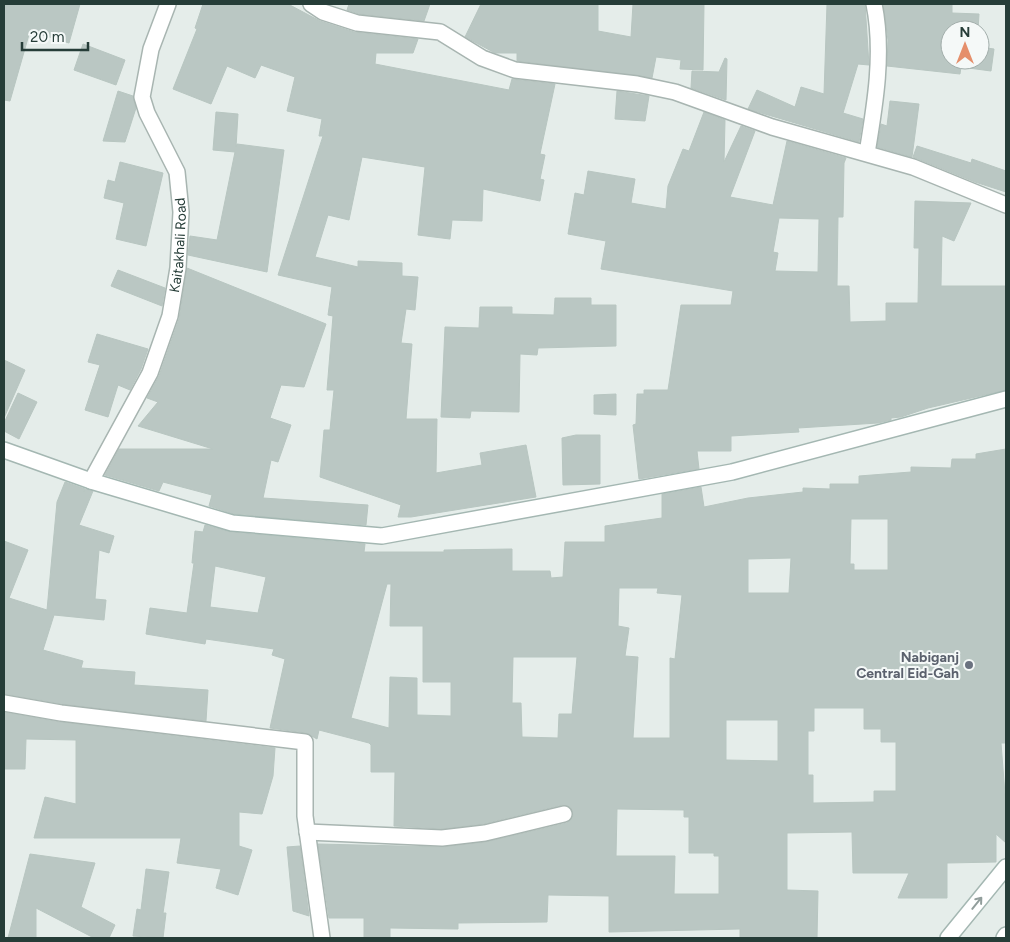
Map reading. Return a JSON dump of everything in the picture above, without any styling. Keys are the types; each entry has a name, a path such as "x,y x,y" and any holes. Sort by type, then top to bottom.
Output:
{"street":[{"name":"Kaitakhali Road","path":"91,481 150,372 170,316 178,268 181,212 177,172 147,113 142,98 151,49 168,4"},
{"path":"311,4 323,12 357,24 440,32 482,58 515,70 637,84 675,92 772,127 913,167 1006,205"},
{"path":"867,154 877,68 878,22 874,4"},
{"path":"4,450 91,481 232,523 382,536 732,472 1006,399"},
{"path":"4,703 61,713 305,742 307,832 322,938"},
{"path":"307,832 442,838 485,833 564,814"},
{"path":"948,938 1006,867"}],"building":[{"path":"4,4 80,4 69,43 30,31 10,101 4,100"},
{"path":"203,4 288,4 320,21 354,32 418,39 413,53 376,53 375,64 509,90 512,79 555,84 540,154 545,155 540,179 544,180 540,201 483,189 482,221 452,220 450,239 418,235 425,167 362,157 349,220 328,215 315,257 358,267 358,261 402,263 402,276 418,277 415,310 406,309 401,343 412,344 406,419 437,419 436,473 482,465 480,453 526,445 536,497 411,517 398,517 401,505 320,477 324,430 330,430 334,390 327,390 333,316 328,315 332,287 278,275 323,136 319,136 322,119 287,111 295,77 261,65 255,78 227,66 211,104 173,89 197,29 195,28"},
{"path":"349,4 430,4 424,21 359,14 347,10"},
{"path":"481,4 598,4 598,31 631,37 633,4 704,4 703,70 680,69 681,60 656,57 652,78 517,61 517,53 495,53 465,37"},
{"path":"827,4 865,4 869,65 858,64 843,113 863,119 859,142 748,109 757,90 795,107 801,87 824,94"},
{"path":"883,4 952,4 952,13 979,14 979,20 940,20 940,70 961,70 960,74 887,66 888,40"},
{"path":"83,44 125,60 116,85 74,70"},
{"path":"990,48 994,49 991,71 984,70 990,70"},
{"path":"725,58 727,59 726,100 691,88 692,71 719,72"},
{"path":"118,91 133,96 136,108 125,142 103,141"},
{"path":"617,91 649,96 645,121 615,119"},
{"path":"890,101 919,104 912,157 877,147 881,124 887,126"},
{"path":"216,112 238,114 236,147 237,144 284,150 267,272 188,255 190,236 217,240 235,152 213,150"},
{"path":"704,112 725,120 724,162 741,126 755,131 730,197 773,205 787,141 846,158 844,163 843,217 838,217 837,286 849,286 850,322 886,321 886,303 918,303 919,248 914,248 915,201 971,203 954,241 942,236 941,286 1006,286 1006,390 928,408 878,423 798,428 799,432 731,436 731,451 697,451 699,469 639,479 633,425 636,424 637,394 644,394 644,390 668,390 681,305 731,305 733,291 601,269 606,241 568,234 575,193 584,195 588,171 635,179 631,203 666,209 668,186 683,149 689,151","holes":["779,218 819,219 818,272 775,271 778,253 773,252"]},
{"path":"917,146 971,163 972,159 1006,171 1006,192 975,182 913,157"},
{"path":"120,162 163,173 146,246 116,239 124,203 104,198 108,180 115,182"},
{"path":"187,268 326,324 304,387 281,385 270,418 291,425 278,462 271,460 263,498 368,505 366,525 234,514 209,506 212,495 163,482 159,491 105,475 119,449 213,449 138,426 158,402 147,398 159,376 179,319"},
{"path":"118,270 165,288 162,306 111,286"},
{"path":"555,298 591,298 591,305 616,305 616,346 538,348 537,355 520,354 519,412 471,411 470,418 441,417 445,327 479,328 480,307 512,307 512,314 554,315"},
{"path":"97,334 148,349 141,369 130,390 118,385 108,417 85,410 100,365 88,362"},
{"path":"4,360 25,370 4,418"},
{"path":"18,393 37,402 19,439 4,431 4,423"},
{"path":"616,394 616,415 594,414 594,395"},
{"path":"576,435 600,435 600,484 563,485 562,438"},
{"path":"1006,449 1006,743 1001,743 1006,807 1006,843 996,834 996,862 947,863 947,898 898,898 909,873 853,873 852,832 787,833 787,890 818,891 817,938 740,938 740,929 609,932 609,896 548,895 547,922 458,923 458,929 390,928 390,938 364,938 364,918 329,918 318,844 442,847 486,842 567,823 573,816 571,808 562,805 483,824 442,829 394,826 395,772 371,772 371,745 369,743 319,730 317,739 306,733 270,728 285,659 272,655 274,649 206,639 205,644 146,634 150,608 187,613 194,563 192,563 195,531 203,532 205,525 231,532 365,544 364,552 444,552 444,550 512,549 512,571 550,571 551,578 563,577 565,542 605,542 605,526 662,518 662,494 701,487 704,507 748,498 803,492 803,488 830,489 830,484 859,484 859,476 911,472 911,467 951,468 952,459 976,459 976,454","holes":["851,519 888,519 888,570 854,570 854,564 850,564","791,558 789,593 748,593 748,559","215,566 266,577 258,613 210,607","387,584 391,584 390,626 423,626 423,682 451,682 451,716 417,715 417,678 390,677 389,728 351,718","619,588 658,588 657,593 682,595 675,659 670,658 670,738 633,738 638,657 625,656 629,628 618,626","513,657 577,657 572,714 559,714 558,738 522,737 521,703 512,703","814,708 864,708 864,729 881,729 881,742 896,742 896,791 874,791 874,802 813,803 813,775 808,775 808,731 814,731","726,720 778,720 778,761 726,760","617,809 684,810 684,817 689,817 689,853 714,853 714,856 719,856 719,894 674,894 675,856 616,856"]},
{"path":"65,482 85,489 84,492 86,489 93,491 79,525 114,536 109,553 99,550 95,599 106,600 104,620 54,615 43,650 83,661 81,668 135,672 134,685 208,690 206,721 62,704 4,694 4,541 28,550 9,598 47,610 57,502"},
{"path":"4,712 60,722 275,748 273,776 262,814 239,812 239,846 252,850 238,895 216,888 221,869 177,863 181,838 34,838 45,797 76,804 76,740 26,739 25,769 4,769"},
{"path":"300,846 309,916 293,911 287,847"},
{"path":"30,854 95,863 81,907 115,925 109,938 94,938 36,908 36,938 8,938"},
{"path":"146,869 169,872 163,913 166,913 163,938 133,936 137,909 141,910"}],"place":[{"name":"Nabiganj Central Eid-Gah","path":"969,665"}]}
